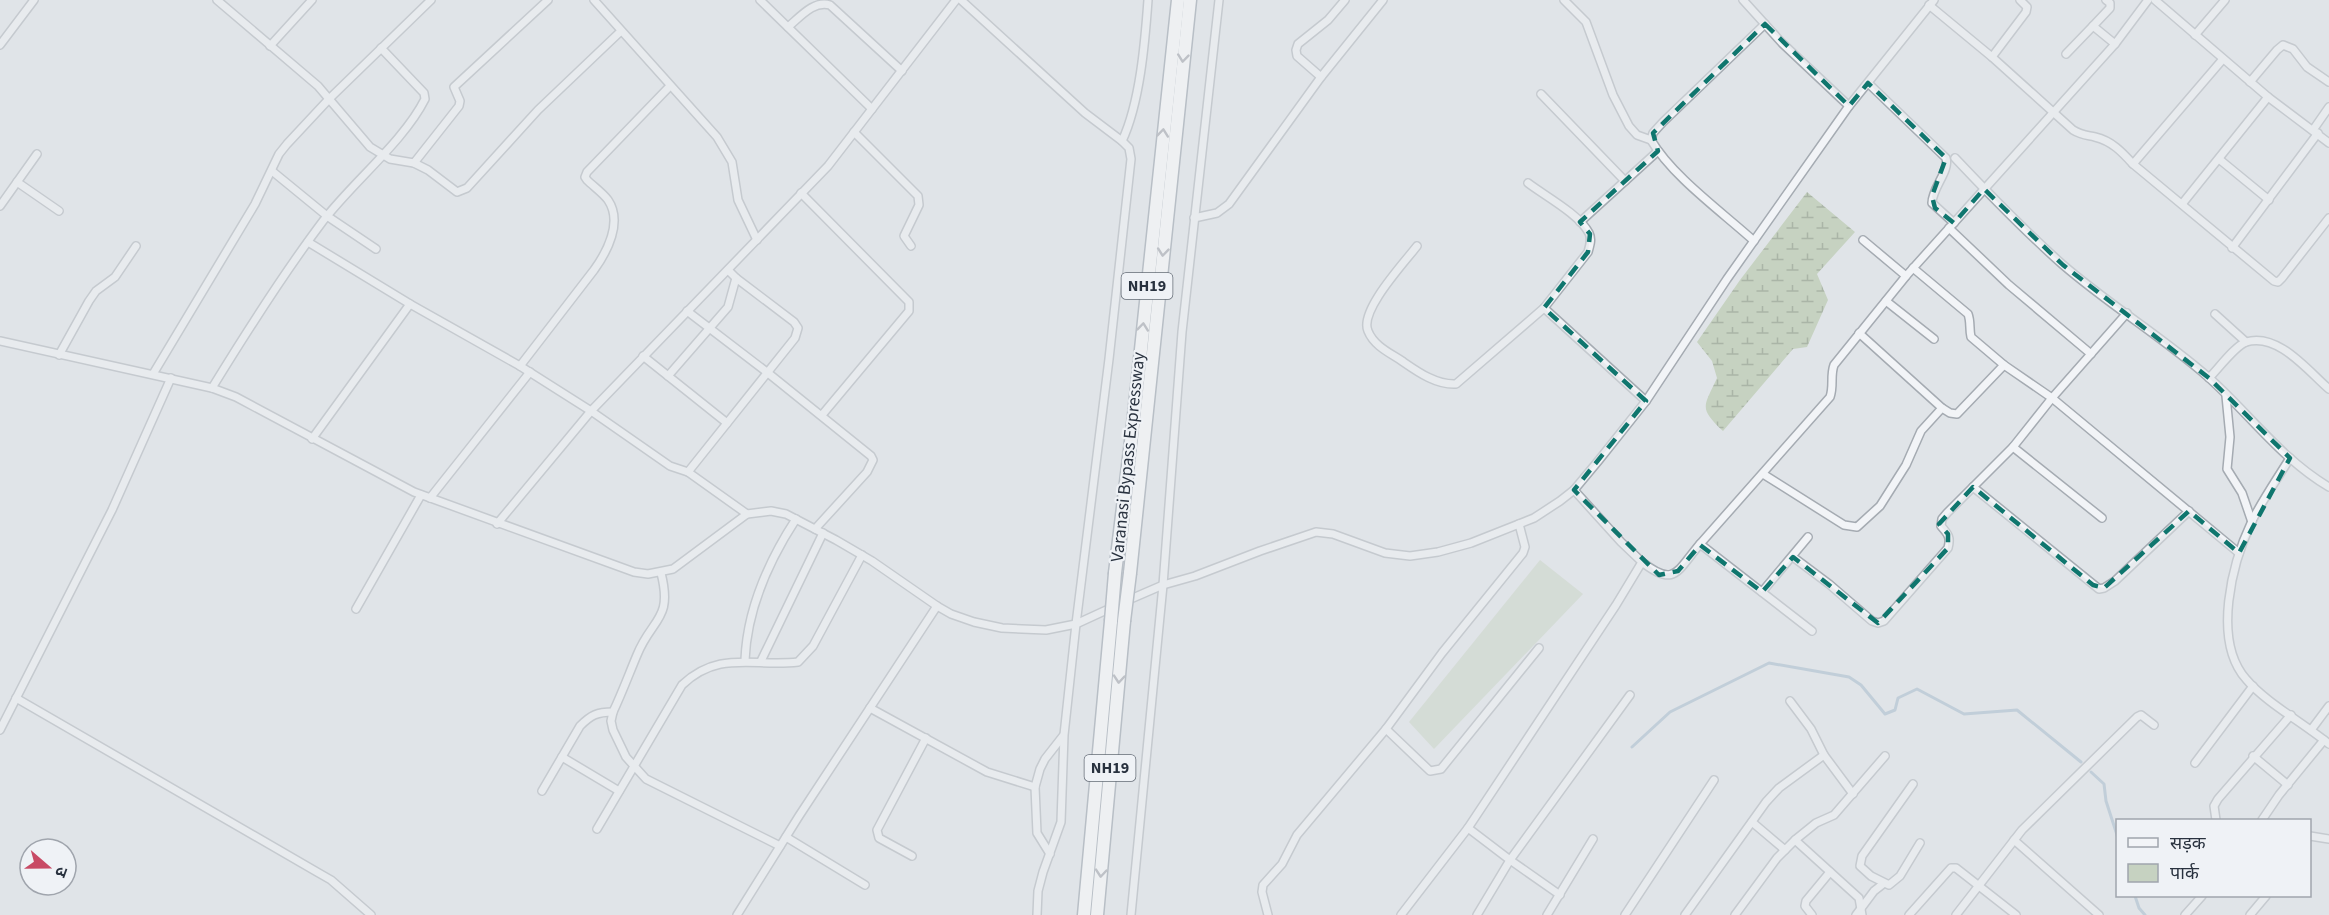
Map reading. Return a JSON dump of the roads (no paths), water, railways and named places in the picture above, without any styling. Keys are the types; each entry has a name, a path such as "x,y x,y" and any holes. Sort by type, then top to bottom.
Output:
{"highway":[{"name":"Varanasi Bypass Expressway","path":"1084,915 1115,573 1132,436 1178,0"},
{"name":"Varanasi Bypass Expressway","path":"1097,915 1124,621 1190,0"}],"street":[{"path":"0,45 34,0"},
{"path":"217,0 318,86 370,147 390,159 414,163 428,170 458,192 464,191 538,110 621,31"},
{"path":"270,46 312,0"},
{"path":"153,374 255,204 279,154 329,99 431,0"},
{"path":"414,163 459,106 460,101 454,87 548,0"},
{"path":"594,0 707,124 727,153 734,171 738,200 757,240"},
{"path":"760,0 872,109"},
{"path":"497,524 591,411 828,166 956,0"},
{"path":"961,0 1085,113 1122,141 1129,148 1131,159 1064,735 1061,822 1038,891 1037,915"},
{"path":"1122,141 1133,110 1148,0"},
{"path":"1131,915 1163,585 1182,332 1219,0"},
{"path":"1321,77 1297,56 1296,50 1298,44 1328,20 1345,0"},
{"path":"1194,218 1217,213 1229,204 1321,77 1383,0"},
{"path":"1564,0 1586,22 1613,95 1629,126 1637,135 1651,140 1680,175 1754,242"},
{"path":"1743,0 1810,72 1849,106"},
{"path":"1992,57 2026,12 2027,7 2020,0"},
{"path":"2066,54 2110,8 2110,3 2106,0"},
{"path":"1574,490 1642,562 1659,575 1668,577 1678,571 1830,397 1833,390 1831,373 1834,365 1859,333 1913,268 2115,44 2148,0"},
{"path":"2155,0 2268,97 2329,143"},
{"path":"2196,35 2225,0"},
{"path":"0,341 212,388 236,397 421,495 634,572 661,573 673,569 747,514 771,511 796,519 862,555 951,614 974,622 1002,627 1046,630 1076,624 1163,585 1195,576 1316,532 1333,534 1385,554 1410,556 1438,552 1471,543 1534,518 1574,490 1646,401 1849,106 1931,3 2053,112 2083,136 2106,141 2119,148 2133,164 2274,281 2278,282 2329,218"},
{"path":"788,27 817,4 830,5 902,71"},
{"path":"1651,140 1653,133 1663,122 1765,24"},
{"path":"2093,26 2115,44"},
{"path":"2250,82 2283,45 2293,50 2307,67 2329,82"},
{"path":"212,388 327,216 404,130 425,99 424,93 381,48"},
{"path":"2133,164 2223,59"},
{"path":"1868,83 1946,158 1947,165 1932,196 1932,204 2009,285 2091,354"},
{"path":"519,366 605,255 612,238 613,224 608,200 587,180 585,177 587,172 670,86"},
{"path":"1541,94 1625,181"},
{"path":"2182,204 2268,97"},
{"path":"2232,248 2269,200 2329,107"},
{"path":"854,132 918,196 919,205 904,236 912,246"},
{"path":"1580,222 1658,151"},
{"path":"0,206 37,154"},
{"path":"1954,158 2063,265 2209,378 2290,458 2329,487"},
{"path":"2219,159 2269,200"},
{"path":"272,171 327,216 376,249"},
{"path":"16,182 59,211"},
{"path":"1417,246 1373,303 1366,322 1368,332 1379,346 1422,375 1446,384 1456,384 1544,308 1588,252 1591,244 1590,234 1580,222 1528,183"},
{"path":"801,193 909,302 910,306 909,311 822,415"},
{"path":"1863,240 1906,276"},
{"path":"308,242 410,304 530,372 670,466 687,472 747,514"},
{"path":"59,355 96,291 115,277 136,246"},
{"path":"1913,268 1968,314 1971,322 1969,330 1971,337 2004,365 2052,398 2239,553"},
{"path":"687,472 795,338 797,325 728,270"},
{"path":"668,376 708,327 728,307 736,278"},
{"path":"1886,301 1934,339"},
{"path":"312,439 410,304"},
{"path":"1544,308 1646,401"},
{"path":"687,311 822,415 867,452 873,460 867,472 815,529"},
{"path":"1793,557 1872,621 1878,623 1884,621 1948,548 1950,540 1941,526 1942,519 2013,447 2052,398 2127,313"},
{"path":"2215,314 2246,342 2274,344 2283,349 2329,389"},
{"path":"1859,333 1950,413 1957,414 2004,365"},
{"path":"2209,378 2246,342"},
{"path":"643,356 727,423"},
{"path":"430,498 530,372"},
{"path":"0,730 112,510 171,378"},
{"path":"2225,394 2230,437 2227,469 2242,493 2252,522"},
{"path":"1763,474 1844,525 1857,527 1880,507 1906,465 1921,431 1942,408"},
{"path":"2013,447 2102,518"},
{"path":"2265,819 2288,785 2327,742 2244,678 2234,661 2228,640 2228,614 2239,553 2252,522 2290,458"},
{"path":"1973,486 2098,588 2104,588 2115,580 2189,511"},
{"path":"356,609 421,495"},
{"path":"745,660 754,604 774,556 796,519"},
{"path":"1268,915 1262,892 1263,885 1282,864 1297,835 1386,729 1442,653 1523,553 1526,547 1521,523"},
{"path":"760,661 823,533"},
{"path":"1762,592 1808,537"},
{"path":"1700,544 1812,631"},
{"path":"597,829 682,685 695,673 711,665 745,660 798,662 805,656 862,555"},
{"path":"1401,915 1468,828 1642,562"},
{"path":"661,573 666,591 665,602 661,615 637,653 613,712 613,730 633,766 646,779 780,846"},
{"path":"737,915 937,606"},
{"path":"1386,729 1430,771 1441,769 1539,648"},
{"path":"2195,763 2253,686"},
{"path":"1477,915 1510,860 1630,695"},
{"path":"16,698 331,880 371,915"},
{"path":"1790,701 1811,729 1824,755 1852,794"},
{"path":"2311,730 2329,706"},
{"path":"870,708 987,772 1035,787"},
{"path":"542,791 580,726 597,712 613,712"},
{"path":"1956,915 2037,814 2137,717 2141,715 2154,725"},
{"path":"2216,819 2214,806 2218,799 2290,715"},
{"path":"1050,854 1037,833 1035,787 1040,769 1064,735"},
{"path":"912,856 879,838 877,830 926,738"},
{"path":"1685,915 1779,788 1824,755"},
{"path":"1735,915 1794,840 1816,823 1834,815 1885,756"},
{"path":"2253,756 2288,785"},
{"path":"562,757 619,791"},
{"path":"1624,915 1714,780"},
{"path":"1913,784 1859,863 1883,884 1889,885 1900,876 1920,843"},
{"path":"1752,822 1785,850"},
{"path":"1468,828 1560,895"},
{"path":"2311,836 2329,839"},
{"path":"786,837 865,885"},
{"path":"1547,915 1593,839"},
{"path":"1794,840 1859,898 1860,913"},
{"path":"2014,840 2099,915"},
{"path":"1909,915 1952,868 1956,868 2016,915"},
{"path":"1812,915 1805,906 1806,901 1830,872"},
{"path":"1860,913 1874,891 1883,884"},
{"path":"2185,915 2201,897"},
{"path":"2250,915 2265,897"}],"waterway":[{"path":"1632,747 1670,712 1769,663 1849,677 1861,685 1885,714 1895,710 1898,698 1917,689 1964,714 2017,710 2081,762"},
{"path":"2091,772 2104,784 2106,801 2116,832"},
{"path":"2135,897 2139,908 2145,915"}]}
